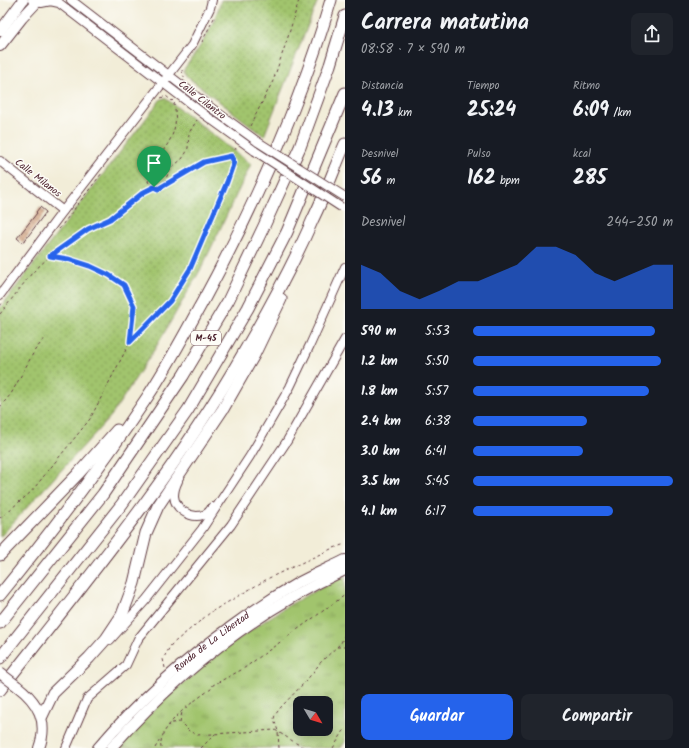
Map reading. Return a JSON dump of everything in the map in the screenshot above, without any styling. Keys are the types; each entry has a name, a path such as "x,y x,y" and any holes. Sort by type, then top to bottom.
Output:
{"highway":[{"path":"312,61 314,41 323,0"},
{"path":"0,595 98,469 149,395 177,349 227,257 258,192 287,126 312,61 331,0"},
{"name":"M-45","path":"0,623 103,494 182,376 228,301 300,148 330,65 345,16"},
{"name":"M-45","path":"0,658 122,504 188,410 248,308 283,239 345,93"},
{"path":"0,690 118,539 162,479 244,353 313,220 345,144"},
{"path":"42,716 53,693 106,639 122,615 134,583 146,533 151,520 164,495 223,409 254,355 273,316 298,251"},
{"path":"0,555 78,474 115,432 177,349"}],"main road":[{"path":"0,31 24,0"},
{"path":"0,46 35,1 46,2 51,0"},
{"name":"Ronda de La Libertad","path":"98,748 112,731 145,697 203,647 295,584 345,560"},
{"name":"Ronda de La Libertad","path":"111,748 188,670 228,639 287,600 345,570"},
{"path":"0,673 33,701 42,716 42,737 39,748"}],"street":[{"name":"Calle Cilantro","path":"51,0 59,3 211,120 254,151 343,208"},
{"name":"Calle Cilantro","path":"71,0 258,142 345,197"},
{"path":"2,298 63,211 192,45 210,8 212,0"},
{"name":"Calle Milanos","path":"2,166 63,211"},
{"path":"89,658 123,626 172,568 202,529 233,482 267,428 290,387 345,267"},
{"path":"66,748 87,699 126,665 138,639 231,525 287,441 345,339"},
{"path":"188,461 177,482 174,494 175,502 185,513 192,516 204,515 209,512 233,482"}],"path":[{"path":"249,127 273,81 298,0"},
{"path":"159,100 165,96 172,100 173,99"},
{"path":"0,518 31,492 90,419 130,342 170,301 190,269 227,182 234,162 231,156 204,162 158,189 148,182 151,172 171,141 176,128 175,103"},
{"path":"163,186 170,169 182,159 186,153 190,132 197,120"},
{"path":"59,229 102,174"},
{"path":"0,314 25,282 50,256 88,229 110,219 144,192 154,187"},
{"path":"50,256 68,259 90,266 109,275 124,285 134,306 130,342"},
{"path":"22,279 25,282"},
{"path":"0,306 2,298"},
{"path":"0,407 11,394 35,350 46,337"},
{"path":"166,671 164,659 171,645 211,612 269,578 345,544"},
{"path":"155,748 162,736 182,712 211,689 213,685 243,669 345,594"},
{"path":"279,748 278,731 274,719 278,710 291,698 321,662 341,643 345,634"},
{"path":"337,647 345,647"},
{"path":"180,722 182,712"},
{"path":"172,723 180,722"},
{"path":"180,722 189,731 197,735 275,730 304,748"},
{"path":"333,748 345,729"},
{"path":"201,748 215,733"},
{"path":"161,748 160,743 162,736"}],"green space":[{"path":"221,0 318,0 264,136 186,76 184,72 184,69 201,45 215,19"},
{"path":"165,98 251,164 202,267 156,347 111,416 0,537 0,308 161,99"},
{"path":"345,576 345,742 341,748 117,748 136,727 177,688 221,652 267,619 311,593"}],"building":[{"path":"40,207 46,212 23,243 17,238"}],"route":[{"path":"231,156 234,162 190,269 170,301 130,342 134,306 124,285 109,275 90,266 68,259 50,256 88,229 110,219 144,192 154,187 158,189 204,162 231,156"}]}
